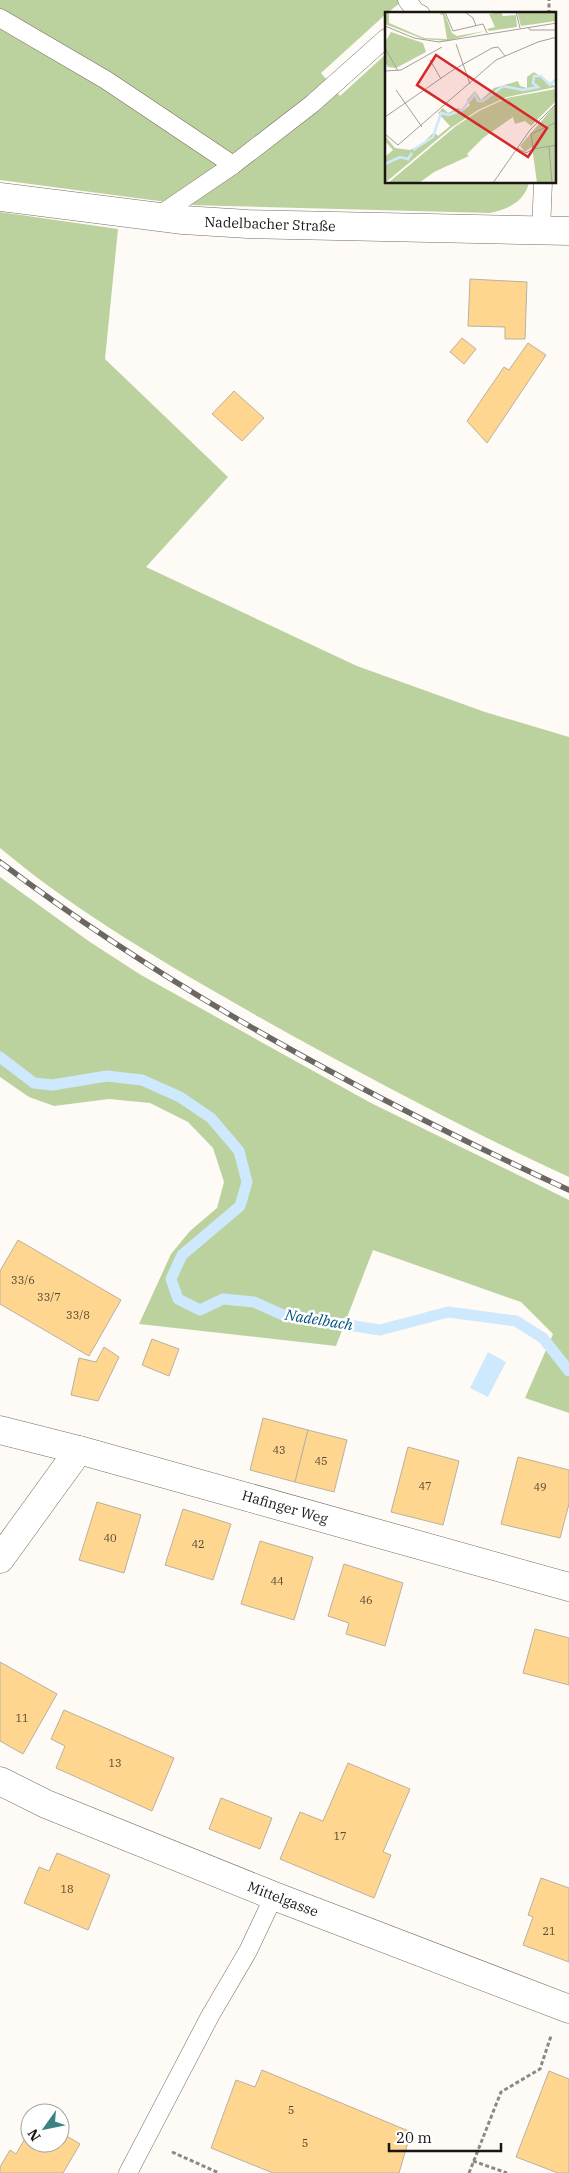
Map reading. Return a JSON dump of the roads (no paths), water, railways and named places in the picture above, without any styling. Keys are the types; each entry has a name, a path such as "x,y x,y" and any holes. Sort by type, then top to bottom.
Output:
{"street":[{"name":"Nadelbacher Straße","path":"0,196 158,216 248,224 569,231"},
{"name":"Hafinger Weg","path":"0,1430 79,1450 569,1587"},
{"path":"0,1559 79,1450"},
{"name":"Mittelgasse","path":"0,1781 46,1804 274,1896 565,2008"}],"lane":[{"path":"0,18 106,80 233,166"},
{"path":"158,216 233,166 312,104 385,39"},
{"path":"541,230 543,184"},
{"path":"128,2173 210,2016 248,1951 274,1896"}],"water":[{"path":"488,1352 506,1362 488,1397 470,1388"}],"waterway":[{"name":"Nadelbach","path":"0,1057 34,1083 52,1085 107,1076 142,1080 180,1097 211,1118 239,1151 247,1182 240,1206 182,1255 171,1279 178,1299 200,1310 223,1299 254,1302 283,1315 380,1330 448,1312 516,1321 543,1338 569,1371"}],"railway":[{"path":"0,862 134,956 276,1041 421,1119 569,1190"}]}
